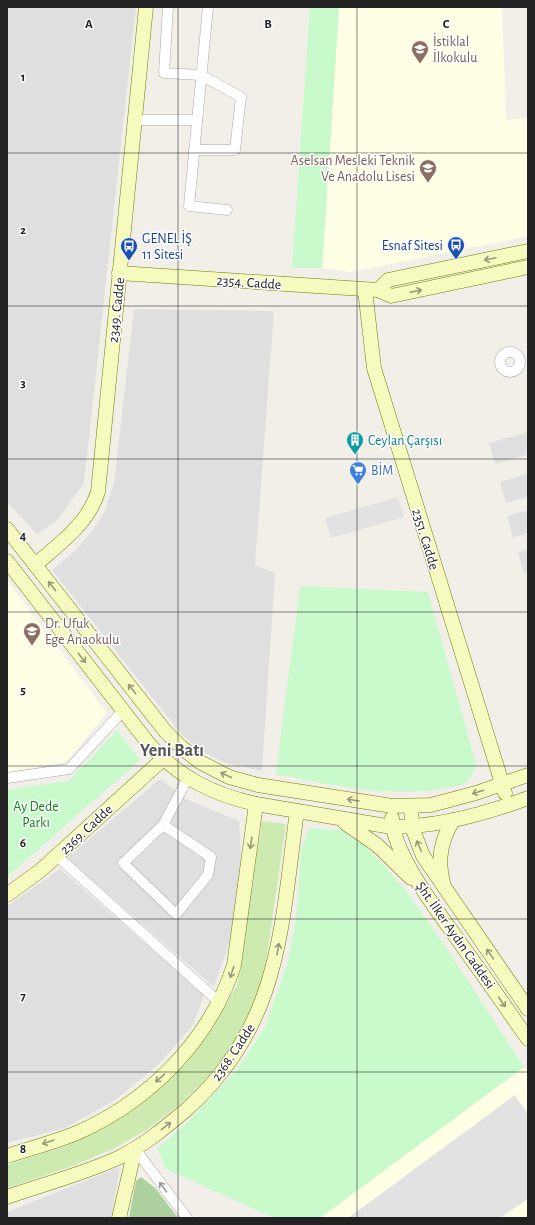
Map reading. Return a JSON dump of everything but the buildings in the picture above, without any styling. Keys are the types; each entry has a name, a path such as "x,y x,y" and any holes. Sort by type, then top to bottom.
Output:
{"street":[{"name":"2349. Cadde","path":"35,565 86,517 98,492 146,7"},
{"path":"168,7 164,73 201,75 241,97 235,150 194,150"},
{"path":"208,7 189,206 227,210"},
{"path":"134,120 197,120"},
{"path":"372,290 388,280 528,251"},
{"name":"2354. Cadde","path":"119,273 372,290 392,296 528,267"},
{"name":"2351. Cadde","path":"372,290 373,364 509,804"},
{"path":"7,529 165,731 181,747 200,762 229,777 258,785 392,806 411,806 437,804 502,785 528,775"},
{"path":"7,561 123,711 163,759 188,778 219,794 256,804 297,812 392,827 412,827 453,820 528,798"},
{"path":"7,778 69,769 123,711"},
{"name":"2369. Cadde","path":"7,894 26,882 57,856 163,759"},
{"path":"163,825 211,857 208,876 176,914 123,863 163,825 188,778"},
{"path":"7,1156 78,1133 126,1105 173,1067 195,1040 228,985 234,965 256,804"},
{"path":"392,806 392,827"},
{"name":"Şht. İlker Aydın Caddesi","path":"411,806 412,827 423,856 444,889 528,1009"},
{"name":"2368. Cadde","path":"7,1197 89,1169 135,1149 180,1115 208,1089 231,1062 254,1022 271,977 277,953 297,812"},
{"path":"336,818 358,831 377,845 392,858 429,898"},
{"path":"444,889 440,874 440,849 453,820"},
{"name":"Şht. İlker Aydın Caddesi","path":"392,827 402,850 429,898 528,1039"},
{"path":"57,856 219,1002"},
{"path":"119,1218 135,1149"},
{"path":"135,1149 187,1218"}],"shaded area":[{"path":"7,7 136,7 84,483 56,521 37,534 7,502"},
{"path":"339,7 502,7 506,120 528,118 528,236 351,272 322,268"},
{"path":"134,309 274,311 255,565 275,573 262,771 226,763 204,753 182,735 52,570 76,550 92,531 105,511 114,483"},
{"path":"528,432 528,454 495,464 489,443"},
{"path":"528,474 528,497 506,503 500,482"},
{"path":"398,497 404,517 331,538 325,518"},
{"path":"528,510 528,533 513,538 507,516"},
{"path":"528,549 528,572 524,574 518,552"},
{"name":"Dr. Ufuk Ege Anaokulu","path":"7,580 107,713 66,762 7,772"},
{"path":"160,779 186,799 239,821 242,878 232,935 214,987 67,858"},
{"path":"60,869 204,995 193,1025 159,1064 115,1100 65,1128 7,1143 7,906"},
{"path":"524,1067 528,1072 528,1218 320,1218"},
{"path":"515,1095 528,1114 528,1199 500,1218 348,1218"},
{"path":"120,1167 111,1218 7,1218 7,1212"}],"green space":[{"path":"310,7 339,7 322,268 292,268"},
{"path":"300,586 428,592 476,764 473,773 468,780 460,785 439,789 398,792 357,789 276,774"},
{"name":"Ay Dede Parkı","path":"117,730 140,760 7,877 7,790 69,781"},
{"path":"262,821 286,824 262,989 243,1027 227,1053 204,1081 179,1105 148,1129 113,1149 72,1166 8,1188 7,1165 63,1147 89,1135 121,1117 157,1091 188,1061 214,1026 237,985"},
{"path":"309,828 346,831 352,839 363,843 404,888 441,940 524,1067 320,1218 274,1218 166,1169 157,1148 187,1123 237,1070 265,1027 288,962 297,912 301,850"},
{"path":"141,1177 156,1189 178,1218 129,1218 136,1181"}],"place":[{"name":"İstiklal İlkokulu","path":"420,64"},
{"name":"Aselsan Mesleki Teknik Ve Anadolu Lisesi","path":"428,183"},
{"name":"Esnaf Sitesi","path":"456,260"},
{"name":"GENEL İŞ 11 Sitesi","path":"129,261"},
{"name":"Ceylan Çarşısı","path":"355,455"},
{"name":"BİM","path":"358,485"},
{"name":"Dr. Ufuk Ege Anaokulu","path":"32,646"}],"district":[{"name":"Yeni Batı","path":"172,750"}]}
